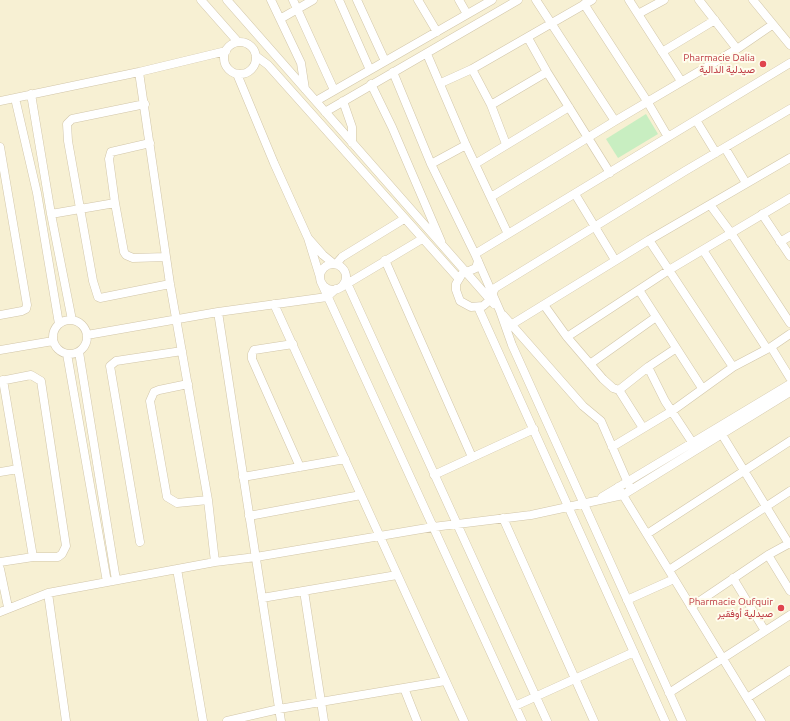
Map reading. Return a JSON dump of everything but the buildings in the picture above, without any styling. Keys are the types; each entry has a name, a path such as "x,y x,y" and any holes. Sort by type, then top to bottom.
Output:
{"street":[{"path":"201,0 238,42"},
{"path":"227,0 444,248 491,296"},
{"path":"271,0 301,62 304,89"},
{"path":"293,0 334,90"},
{"path":"280,19 313,0"},
{"path":"338,0 370,70"},
{"path":"357,0 385,61"},
{"path":"418,0 437,32"},
{"path":"460,0 467,14"},
{"path":"316,101 492,0"},
{"path":"325,112 343,100 427,54 518,0"},
{"path":"536,0 615,121"},
{"path":"629,0 681,81"},
{"path":"638,14 664,0"},
{"path":"700,0 737,49"},
{"path":"752,0 790,45"},
{"path":"440,84 472,69 528,38 588,2 668,137"},
{"path":"662,52 715,20"},
{"path":"491,197 589,136 737,49 772,25"},
{"path":"528,38 547,72 589,136 610,172"},
{"path":"238,42 248,43 252,46 256,56 256,61 252,70 243,74 238,74 228,69 224,60 229,46 238,42"},
{"path":"0,101 139,72 226,51"},
{"path":"427,54 466,145 508,234"},
{"path":"256,56 268,65 458,279"},
{"path":"790,63 508,234 477,258 476,268 466,272 458,279 456,290 460,301 471,307 478,307 491,296 495,288 790,109"},
{"path":"472,69 491,106 506,144"},
{"path":"139,72 145,104 170,284 208,500 215,562"},
{"path":"392,72 431,164 477,258 512,345 682,721"},
{"path":"491,106 547,72"},
{"path":"238,74 274,162 308,238 320,280 327,297 522,721"},
{"path":"371,84 392,127 444,248"},
{"path":"31,94 51,214 72,320"},
{"path":"15,98 38,194 59,324"},
{"path":"343,100 352,127 352,143"},
{"path":"145,104 72,119 67,124 68,141 93,281 98,297 100,298 170,284"},
{"path":"476,164 506,144 569,107"},
{"path":"696,120 716,153"},
{"path":"150,143 111,152 109,159 115,204 124,252 126,255 133,258 166,257"},
{"path":"431,164 466,145"},
{"path":"0,147 27,306 26,309 22,311 0,315"},
{"path":"726,148 746,183"},
{"path":"514,323 615,260 711,206 746,183 790,158"},
{"path":"575,194 615,260"},
{"path":"567,338 669,270 790,198"},
{"path":"51,214 115,204"},
{"path":"711,206 731,233 790,323"},
{"path":"762,214 790,256"},
{"path":"320,280 324,267 335,264 342,257 404,219"},
{"path":"780,242 790,236"},
{"path":"308,238 323,255 343,268 343,284 434,474 547,721"},
{"path":"87,334 218,312 327,297 343,284 422,239"},
{"path":"649,240 733,368"},
{"path":"704,250 790,378"},
{"path":"385,260 472,457"},
{"path":"320,280 327,288 343,284"},
{"path":"639,290 675,349 702,388"},
{"path":"274,304 464,721"},
{"path":"544,305 567,338 607,384 618,390 643,428"},
{"path":"478,307 665,721"},
{"path":"218,312 281,721"},
{"path":"500,312 583,406 601,421 626,482 631,490"},
{"path":"590,364 656,317"},
{"path":"80,352 67,354 56,347 53,341 54,331 59,324 72,320 82,324 87,334 87,341 80,352 116,580"},
{"path":"612,447 672,411 702,388 733,368 769,348 790,334"},
{"path":"0,350 53,341"},
{"path":"293,344 254,350 252,359 300,467"},
{"path":"618,390 675,349"},
{"path":"140,542 110,366 116,361 182,351"},
{"path":"67,354 107,582"},
{"path":"648,367 672,411 692,442"},
{"path":"0,562 33,557 58,557 62,554 66,546 41,381 31,375 2,380 33,557"},
{"path":"188,384 158,390 154,392 150,401 167,498 176,503 208,500"},
{"path":"600,498 790,384"},
{"path":"0,612 8,607 48,593 116,580 215,562 256,557 433,527 531,515 600,498 623,495 721,433 790,392"},
{"path":"434,474 534,429"},
{"path":"691,607 768,555 789,544 721,433"},
{"path":"647,534 790,441"},
{"path":"243,477 344,459"},
{"path":"0,472 18,469"},
{"path":"618,487 761,721"},
{"path":"668,570 790,491"},
{"path":"249,516 361,495"},
{"path":"502,518 594,721"},
{"path":"768,555 790,591"},
{"path":"0,569 8,607"},
{"path":"176,569 203,721"},
{"path":"262,598 397,575"},
{"path":"733,578 766,631"},
{"path":"627,600 674,579"},
{"path":"304,591 324,721"},
{"path":"48,593 66,721"},
{"path":"669,693 790,615"},
{"path":"515,706 634,652"},
{"path":"747,698 790,670"},
{"path":"227,721 279,709 446,681"},
{"path":"404,688 416,721"}],"shaded area":[{"path":"0,0 790,0 790,721 0,721"}],"green space":[{"path":"646,114 658,134 618,158 606,139"}],"place":[{"name":"Pharmacie Dalia صيدلية الدالية","path":"763,64"},
{"name":"Pharmacie Oufquir صيدلية أوفقير","path":"781,608"}]}
